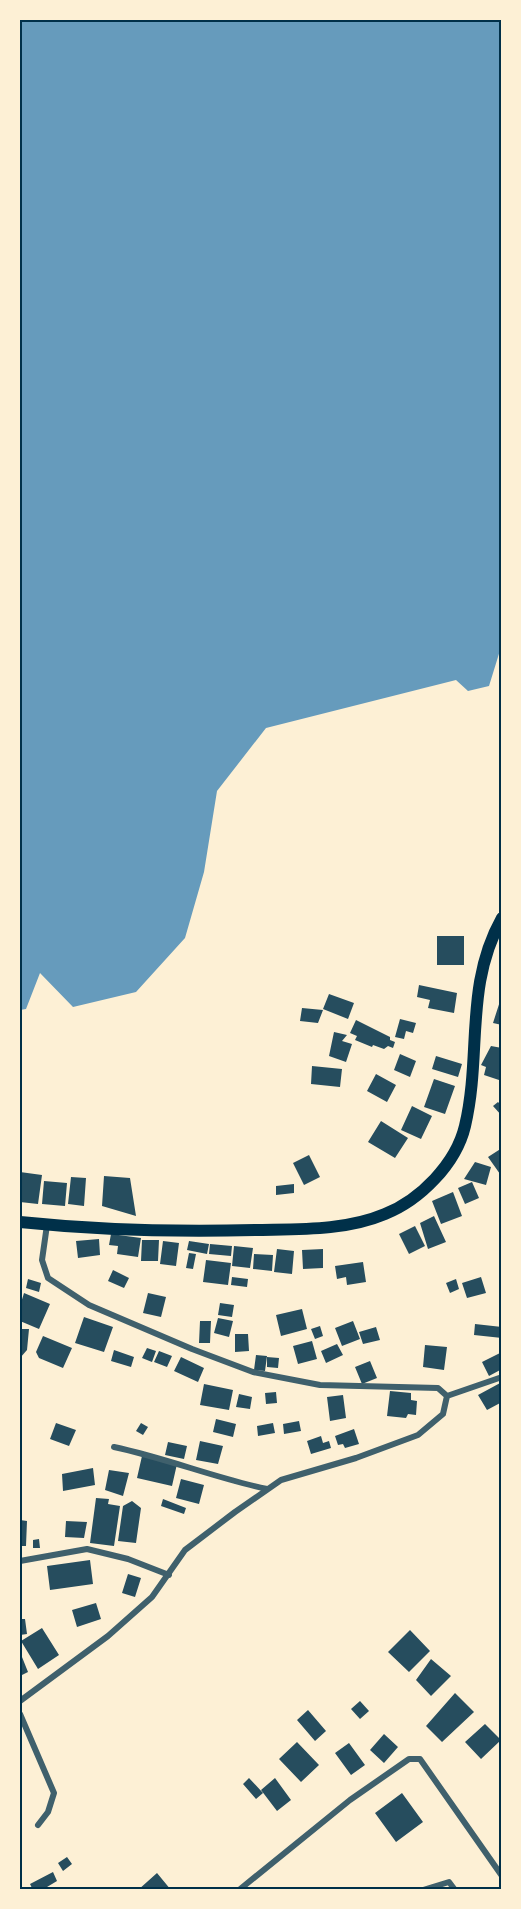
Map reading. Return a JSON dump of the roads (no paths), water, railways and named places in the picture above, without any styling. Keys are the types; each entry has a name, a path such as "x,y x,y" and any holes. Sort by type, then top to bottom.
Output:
{"main road":[{"path":"20,1222 205,1231 291,1230 364,1221 406,1203 439,1174 464,1128 470,1097 479,976 498,931 501,918"}],"street":[{"path":"47,1225 42,1260 48,1278 89,1305 253,1372 320,1385 438,1388 447,1396"},
{"path":"447,1396 501,1377"},
{"path":"20,1701 108,1636 152,1597 185,1550 267,1489 280,1480 356,1458 418,1435 443,1414 447,1396"},
{"path":"114,1447 164,1458 226,1480 267,1489"},
{"path":"20,1561 87,1549 128,1559 169,1575"},
{"path":"20,1714 54,1793 48,1812 38,1825"},
{"path":"239,1890 350,1800 408,1759 420,1759 501,1876"},
{"path":"423,1890 449,1882 455,1890"}],"water":[{"path":"20,20 501,20 502,644 489,686 468,691 456,680 266,728 217,791 204,872 185,938 136,992 73,1007 40,973 26,1009 20,1010"}]}
